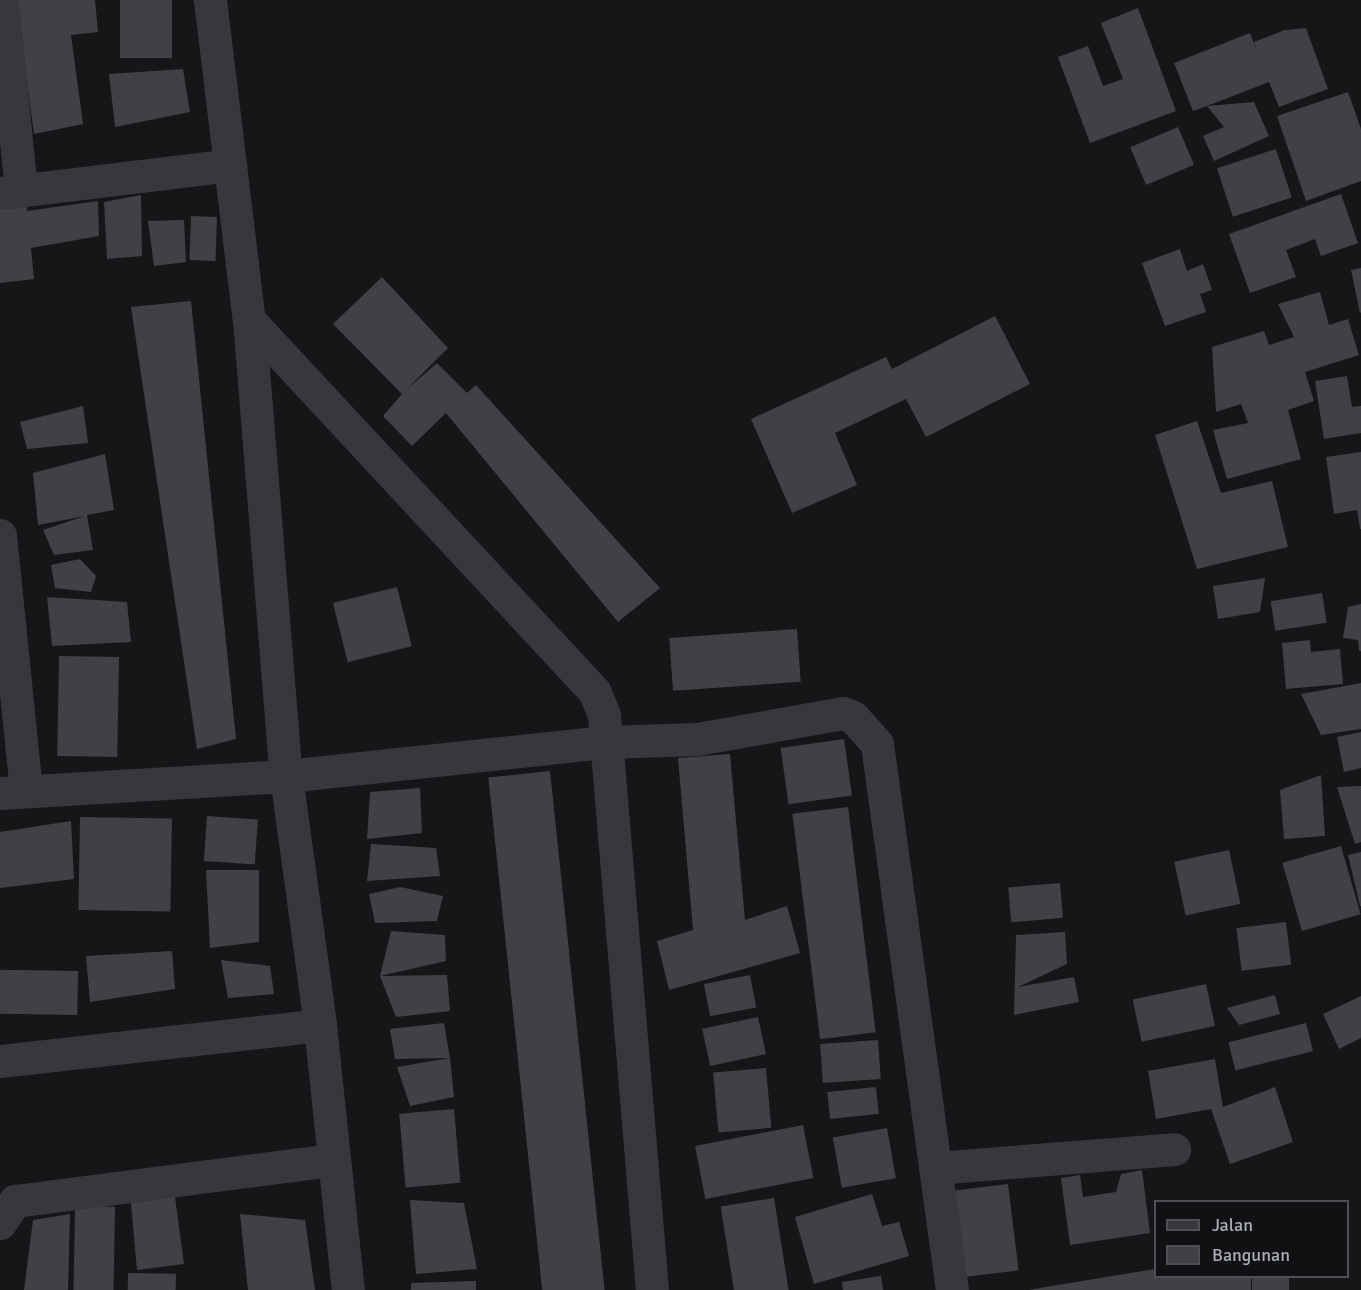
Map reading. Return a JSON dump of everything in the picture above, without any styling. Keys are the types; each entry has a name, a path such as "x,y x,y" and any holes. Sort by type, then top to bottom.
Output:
{"street":[{"path":"2,0 10,191 230,165"},
{"path":"210,0 249,320 286,776 320,1025 332,1160 348,1290"},
{"path":"249,320 594,691 604,715 603,742 652,1290"},
{"path":"0,535 13,791 286,776 603,742 697,739 843,713 864,726 877,744 952,1290"},
{"path":"0,1061 320,1025"},
{"path":"935,1168 1174,1149"},
{"path":"5,1203 332,1160"}],"building":[{"path":"16,0 95,0 98,32 71,35 83,124 34,134"},
{"path":"120,0 172,0 172,58 120,58"},
{"path":"1138,8 1176,111 1090,143 1058,57 1088,46 1103,86 1123,79 1101,23"},
{"path":"1306,28 1328,89 1279,107 1269,82 1193,111 1174,63 1250,33 1257,51 1254,42 1285,30"},
{"path":"183,69 190,112 115,127 109,74"},
{"path":"1348,92 1361,129 1361,181 1306,201 1277,116"},
{"path":"1254,102 1269,136 1214,161 1203,136 1224,127 1207,106"},
{"path":"1178,127 1194,165 1146,185 1130,147"},
{"path":"1276,149 1292,198 1233,217 1217,168"},
{"path":"1341,194 1358,243 1321,256 1315,239 1286,250 1296,277 1250,293 1229,234"},
{"path":"141,195 142,256 107,259 104,202"},
{"path":"26,199 27,211 98,201 99,236 31,248 34,279 0,283 0,202"},
{"path":"191,216 217,217 215,261 189,260"},
{"path":"184,220 186,262 154,266 148,221"},
{"path":"1180,249 1187,271 1203,264 1212,290 1200,294 1206,312 1165,326 1142,263"},
{"path":"1361,268 1361,312 1360,313 1351,270"},
{"path":"382,277 448,348 407,389 437,363 467,393 476,385 660,588 618,622 446,413 412,446 383,416 402,394 333,324"},
{"path":"1320,292 1329,325 1348,319 1359,355 1305,372 1314,401 1288,410 1301,459 1227,479 1213,430 1248,423 1241,404 1216,412 1212,347 1264,331 1269,345 1294,337 1278,304"},
{"path":"191,301 236,739 197,749 131,307"},
{"path":"995,316 1030,384 926,437 906,399 835,433 857,485 792,513 751,419 886,357 892,369"},
{"path":"1347,376 1352,407 1361,406 1361,433 1324,439 1315,381"},
{"path":"83,406 88,443 27,449 20,422"},
{"path":"1197,421 1221,493 1272,481 1288,547 1197,569 1155,435"},
{"path":"1361,452 1360,529 1357,510 1334,514 1326,457"},
{"path":"105,454 114,510 87,515 93,550 54,555 43,530 85,516 38,525 33,473"},
{"path":"80,559 96,576 91,592 55,588 51,565"},
{"path":"1265,578 1260,612 1218,619 1213,586"},
{"path":"397,587 412,646 348,662 333,603"},
{"path":"1322,593 1327,623 1275,631 1271,601"},
{"path":"47,597 127,602 131,642 52,646"},
{"path":"1361,604 1361,651 1359,651 1358,640 1343,638 1348,607"},
{"path":"797,629 801,682 673,691 669,638"},
{"path":"1310,640 1311,652 1340,649 1343,684 1286,689 1282,643"},
{"path":"59,656 119,657 117,757 57,756"},
{"path":"1361,683 1361,729 1321,735 1301,694"},
{"path":"1361,732 1361,768 1344,772 1337,737"},
{"path":"844,739 852,795 789,804 781,748"},
{"path":"730,754 745,920 787,906 800,953 669,990 657,941 693,930 678,758"},
{"path":"550,771 605,1290 542,1290 488,777"},
{"path":"1321,775 1325,836 1284,839 1280,790"},
{"path":"1361,786 1361,842 1355,844 1337,787"},
{"path":"420,788 422,833 367,839 370,792"},
{"path":"848,807 876,1032 820,1039 792,814"},
{"path":"207,816 258,820 255,864 204,861"},
{"path":"80,817 172,819 170,912 78,910"},
{"path":"71,821 74,879 0,888 0,832"},
{"path":"371,844 436,848 440,876 367,881"},
{"path":"1341,846 1361,914 1302,931 1282,863"},
{"path":"1229,850 1240,904 1186,915 1174,862"},
{"path":"1361,852 1361,906 1360,906 1348,855"},
{"path":"206,870 259,870 259,942 210,948"},
{"path":"1060,883 1063,918 1011,922 1008,888"},
{"path":"400,887 443,896 437,921 375,923 369,894"},
{"path":"1286,922 1291,965 1242,971 1236,928"},
{"path":"391,931 445,935 446,961 380,976"},
{"path":"1065,932 1067,964 1018,987 1074,977 1079,1002 1014,1015 1016,935"},
{"path":"172,951 175,989 90,1002 86,956"},
{"path":"221,960 270,966 274,994 228,998"},
{"path":"0,970 78,971 77,1015 0,1014"},
{"path":"447,975 450,1011 396,1017 380,976"},
{"path":"750,975 756,1007 710,1016 704,984"},
{"path":"1206,984 1215,1026 1142,1042 1133,1000"},
{"path":"1275,995 1280,1014 1239,1025 1227,1008"},
{"path":"1361,996 1361,1038 1339,1049 1323,1014"},
{"path":"758,1017 766,1054 710,1066 702,1029"},
{"path":"444,1023 450,1058 395,1059 390,1029"},
{"path":"1306,1023 1313,1051 1235,1070 1228,1042"},
{"path":"878,1040 881,1079 823,1083 820,1044"},
{"path":"450,1058 454,1097 410,1106 397,1067"},
{"path":"1215,1059 1223,1107 1275,1087 1293,1142 1230,1164 1211,1109 1156,1119 1148,1071"},
{"path":"766,1068 771,1128 718,1132 713,1073"},
{"path":"876,1087 879,1114 830,1119 827,1092"},
{"path":"454,1109 460,1183 406,1188 399,1114"},
{"path":"803,1125 813,1178 705,1199 695,1146"},
{"path":"887,1128 896,1178 842,1188 833,1138"},
{"path":"1142,1170 1150,1233 1070,1245 1061,1178 1080,1175 1083,1197 1116,1192 1121,1174"},
{"path":"1008,1184 1019,1270 965,1277 954,1191"},
{"path":"130,1193 175,1197 184,1264 137,1270"},
{"path":"872,1194 882,1226 899,1222 909,1256 814,1284 795,1217"},
{"path":"774,1198 789,1290 734,1290 721,1206"},
{"path":"410,1200 464,1203 477,1269 416,1274"},
{"path":"75,1206 115,1207 114,1290 74,1290"},
{"path":"70,1214 68,1290 24,1290 33,1220"},
{"path":"240,1214 305,1220 315,1290 248,1290"},
{"path":"1154,1269 1154,1278 1251,1278 1251,1290 1028,1290"},
{"path":"128,1273 176,1274 176,1290 128,1290"},
{"path":"881,1276 883,1290 843,1290 842,1282"},
{"path":"1252,1278 1289,1278 1289,1290 1252,1290"},
{"path":"476,1281 476,1290 411,1290 411,1283"}]}
